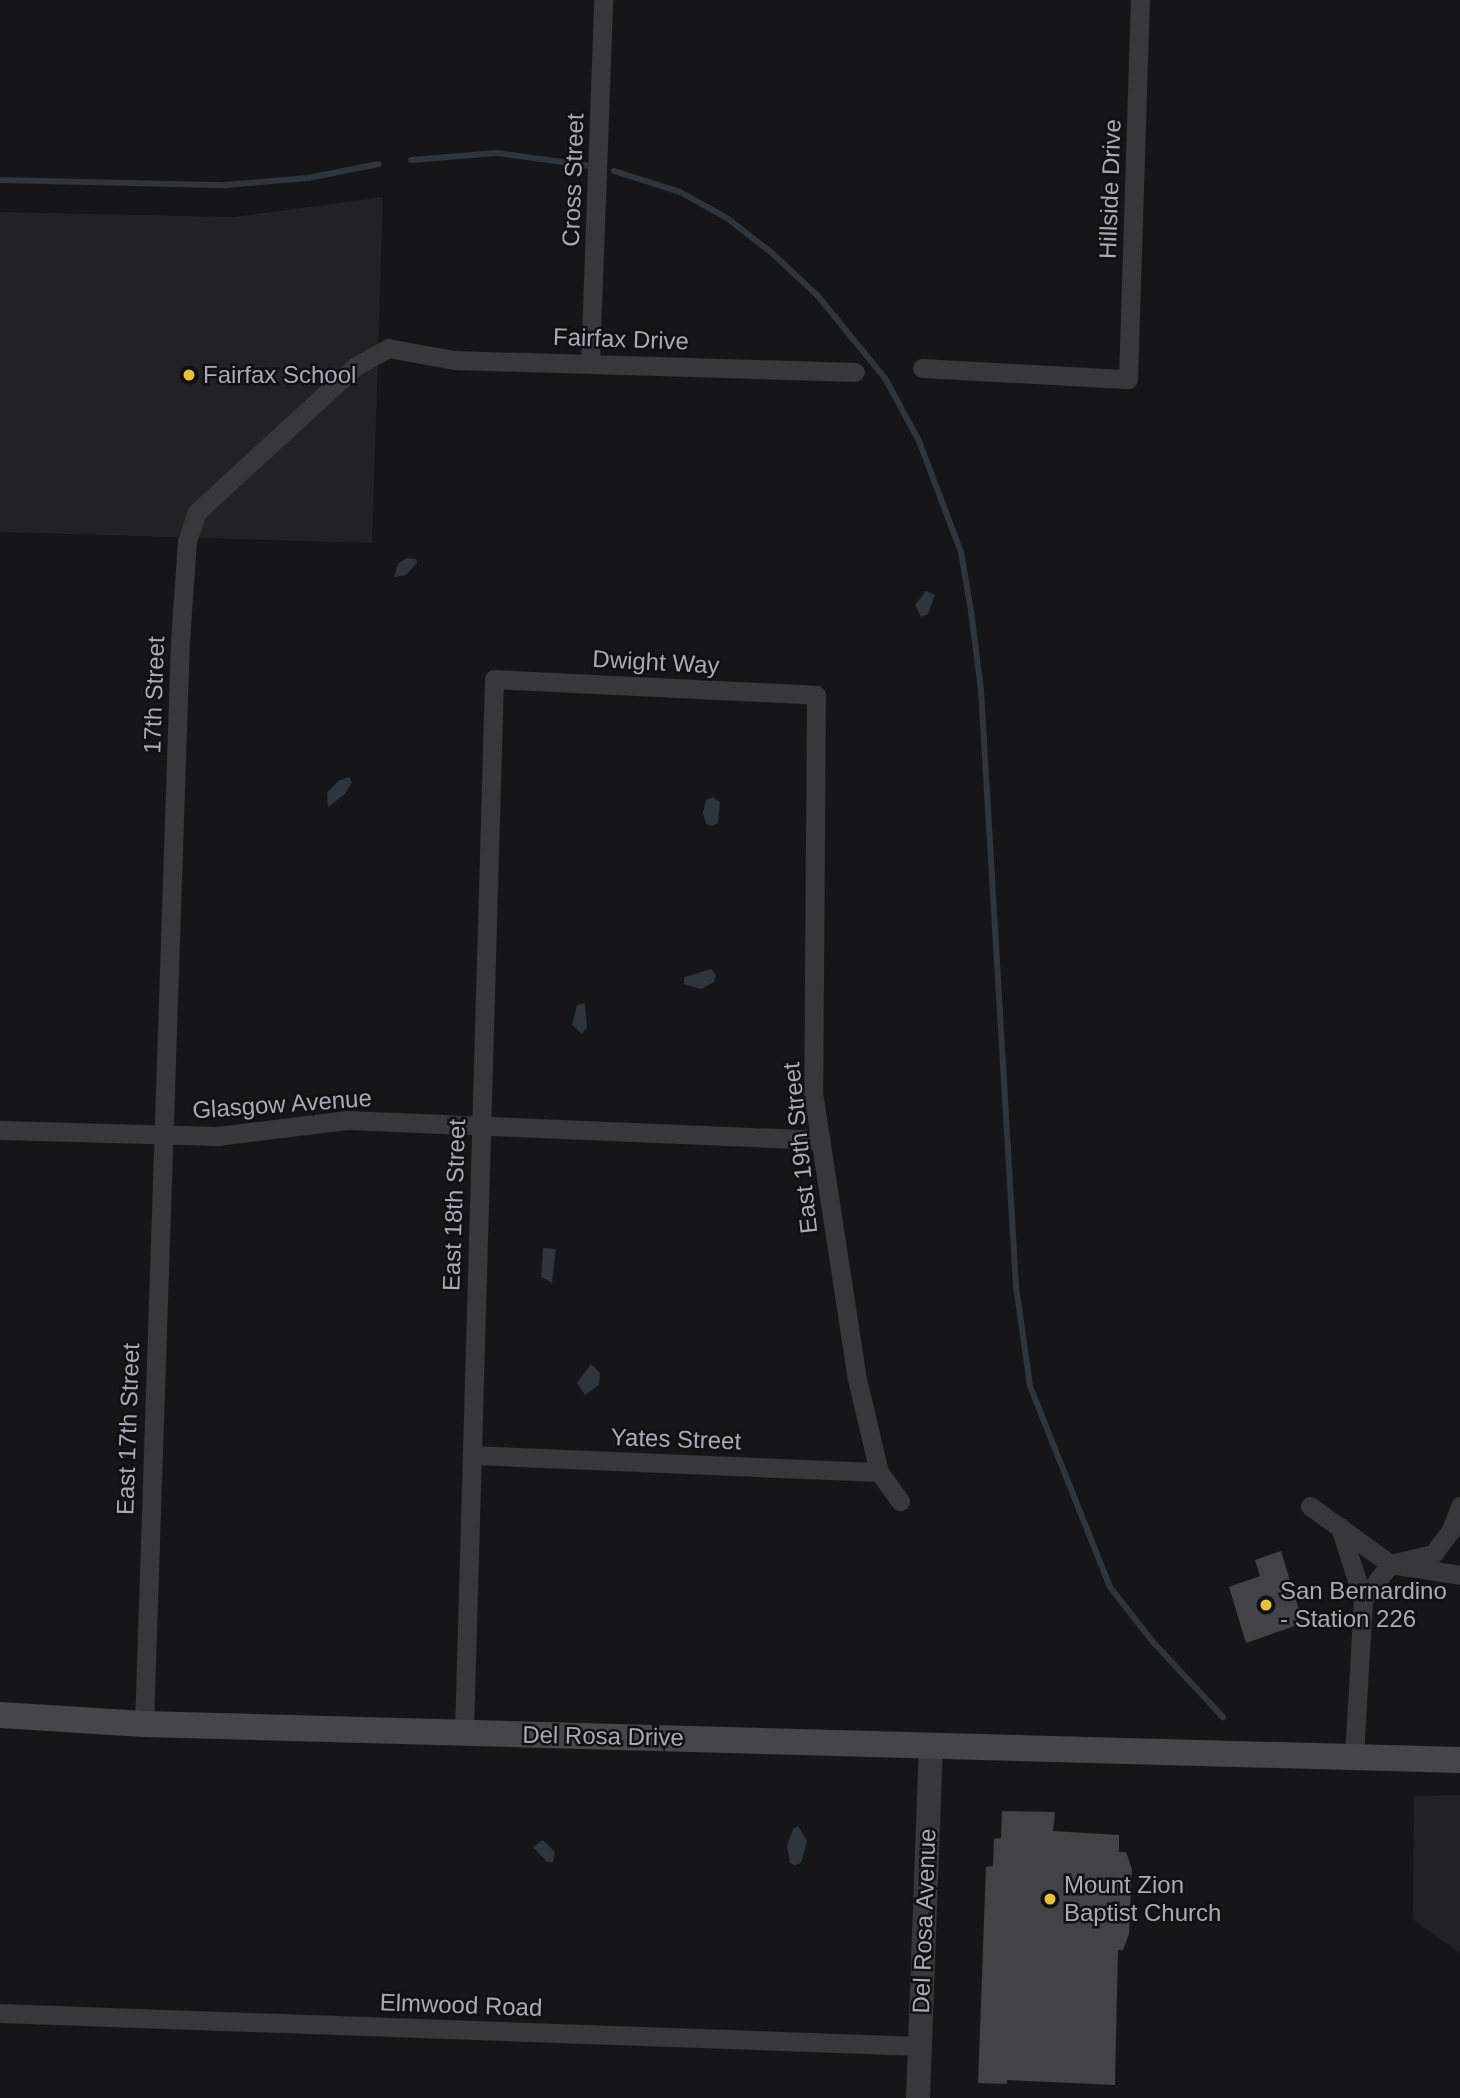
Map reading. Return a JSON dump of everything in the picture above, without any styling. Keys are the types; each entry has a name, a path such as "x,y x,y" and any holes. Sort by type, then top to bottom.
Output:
{"main road":[{"name":"Del Rosa Drive","path":"0,1715 144,1724 1460,1760"}],"street":[{"name":"Cross Street","path":"590,362 603,0"},
{"name":"Hillside Drive","path":"922,368 1128,379 1140,0"},
{"name":"Fairfax Drive","path":"388,348 454,360 855,372"},
{"name":"17th Street","path":"160,1135 187,541 197,512 356,366 388,348"},
{"name":"Dwight Way","path":"494,679 816,695"},
{"name":"East 18th Street","path":"464,1732 494,679"},
{"name":"East 19th Street","path":"816,695 813,1092 818,1140 858,1379 879,1472 900,1501"},
{"name":"Glasgow Avenue","path":"0,1130 217,1136 346,1120 818,1140"},
{"name":"East 17th Street","path":"144,1724 160,1135"},
{"name":"Yates Street","path":"472,1455 879,1472"},
{"path":"1310,1506 1390,1564 1460,1575"},
{"path":"1363,1600 1390,1564 1433,1554 1451,1530 1460,1506"},
{"path":"1340,1527 1363,1600 1354,1756"},
{"name":"Del Rosa Avenue","path":"918,2098 931,1745"},
{"name":"Elmwood Road","path":"0,2013 920,2046"}],"shaded area":[{"name":"Fairfax School","path":"383,197 372,543 0,532 0,212 234,217"},
{"path":"406,558 416,559 417,563 406,575 394,577 398,564"},
{"path":"926,591 935,595 928,614 921,617 915,605"},
{"path":"349,777 352,782 345,794 328,807 327,793 338,781"},
{"path":"713,797 720,802 718,823 712,826 706,824 703,813 706,800"},
{"path":"711,969 716,975 714,982 701,989 684,984 684,977"},
{"path":"585,1003 587,1027 582,1034 572,1025 577,1005"},
{"path":"543,1248 556,1249 552,1283 541,1277"},
{"path":"591,1364 600,1373 599,1385 585,1395 577,1383"},
{"path":"1460,1795 1460,1953 1413,1920 1414,1796"},
{"path":"798,1826 807,1841 801,1863 795,1865 790,1863 787,1846 793,1829"},
{"path":"543,1840 555,1852 553,1862 547,1862 533,1847"}],"building":[{"name":"San Bernardino - Station 226","path":"1281,1551 1303,1623 1246,1643 1229,1587 1260,1576 1255,1560"},
{"path":"1002,1811 1055,1812 1053,1831 1119,1835 1119,1852 1126,1852 1132,1869 1129,1934 1123,1950 1118,1950 1115,2085 1007,2080 1007,2084 978,2083 986,1867 993,1866 994,1839 1001,1838"}],"waterway":[{"path":"411,160 497,153 591,166"},
{"path":"0,180 226,185 308,178 379,164"},
{"path":"614,171 680,192 727,218 773,254 817,295 885,378 919,441 961,552 981,690 1016,1286 1030,1386 1110,1587 1153,1642 1223,1717"}],"place":[{"name":"Fairfax School","path":"189,375"},
{"name":"San Bernardino - Station 226","path":"1266,1605"},
{"name":"Mount Zion Baptist Church","path":"1050,1899"}]}
